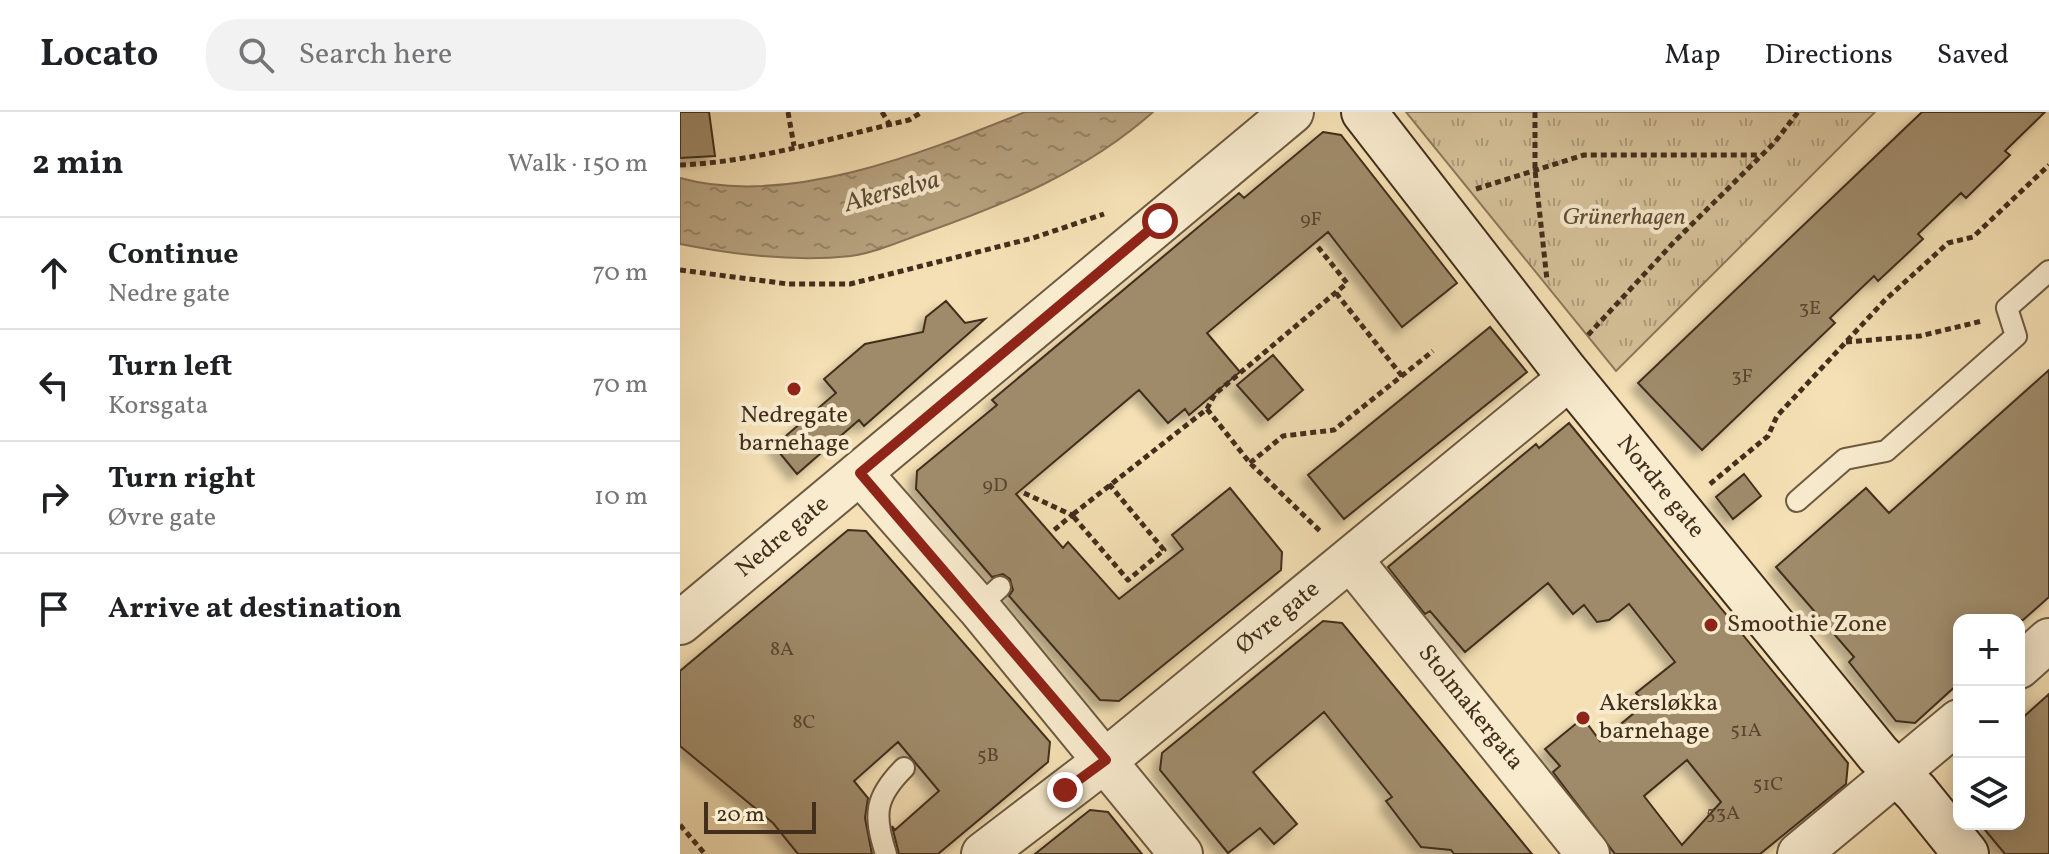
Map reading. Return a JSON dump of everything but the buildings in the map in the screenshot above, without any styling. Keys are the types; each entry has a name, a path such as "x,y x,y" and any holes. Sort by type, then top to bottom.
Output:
{"street":[{"name":"Nedre gate","path":"680,623 1292,112"},
{"name":"Nordre gate","path":"1364,112 1427,196 1577,360 1896,775 1916,792 1966,854"},
{"name":"Øvre gate","path":"983,854 1106,760 1351,560 1577,360"},
{"path":"860,473 989,597 1106,760 1181,854"},
{"name":"Stolmakergata","path":"1351,560 1588,854"},
{"path":"2025,662 2049,640"},
{"path":"1799,854 1953,726"}],"lane":[{"path":"1797,501 1845,459 1886,451 2016,336 2007,308 2049,271"},
{"path":"886,854 877,810 884,788 904,768"}],"path":[{"path":"788,112 794,146"},
{"path":"882,112 890,125"},
{"path":"680,165 716,164 890,125 909,120 922,112"},
{"path":"1535,112 1535,170 1548,286"},
{"path":"1577,360 1798,112"},
{"path":"1427,196 1462,193 1584,155 1759,155"},
{"path":"1710,485 1768,436 1777,416 1845,342 1948,243 1973,237 2049,165"},
{"path":"680,270 788,284 850,284 1033,238 1106,214"},
{"path":"1053,531 1207,409 1215,394 1347,283 1318,247"},
{"path":"1336,293 1402,376"},
{"path":"1845,342 1920,336 1985,320 2007,308"},
{"path":"1250,463 1283,436 1334,430 1433,351"},
{"path":"1207,409 1250,463 1351,560"},
{"path":"1024,493 1072,515 1128,580 1164,550 1109,484"},
{"path":"680,825 705,854"}],"green space":[{"name":"Grünerhagen","path":"1406,112 1875,112 1616,371"}],"water":[{"name":"Akerselva","path":"1025,112 1153,112 1101,152 1043,184 983,211 869,252 830,258 787,258 680,244 680,178 722,185 765,186 810,181 900,158"}],"place":[{"name":"Nedregate barnehage","path":"794,389"},
{"name":"Smoothie Zone","path":"1711,625"},
{"name":"Akersløkka barnehage","path":"1583,718"}],"route":[{"path":"1065,790 1106,760 860,473 1160,221"}]}
